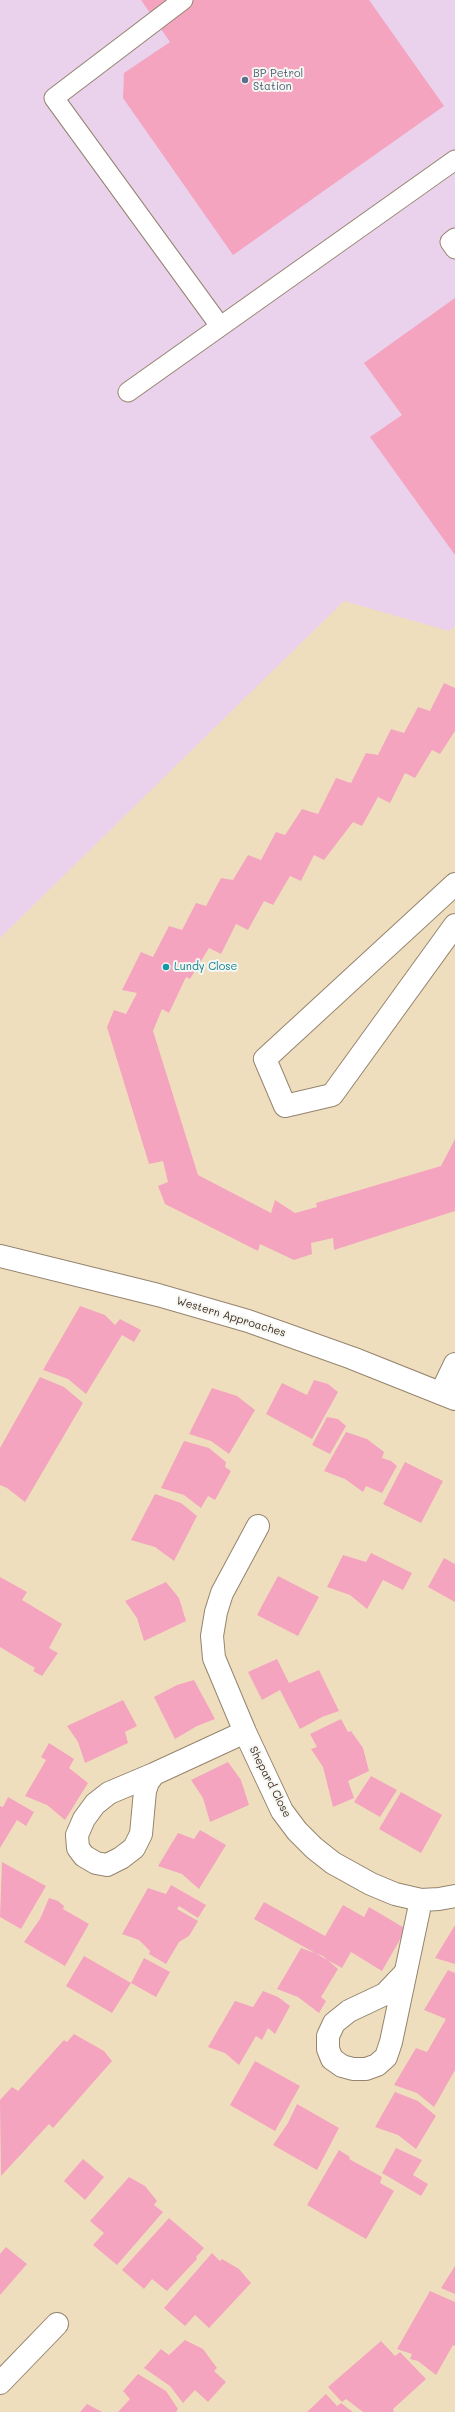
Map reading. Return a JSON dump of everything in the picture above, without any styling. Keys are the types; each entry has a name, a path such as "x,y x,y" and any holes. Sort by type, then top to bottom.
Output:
{"street":[{"path":"455,884 265,1059 285,1106 332,1095 455,925"},
{"name":"Western Approaches","path":"0,1256 206,1308 345,1355 448,1396"},
{"path":"448,1396 455,1364"},
{"name":"Shepard Close","path":"258,1526 222,1593 216,1612 212,1636 214,1658 245,1732 282,1811 297,1831 314,1848 333,1863 371,1884 395,1894 421,1900 440,1899 455,1896"},
{"path":"154,1774 245,1732"},
{"path":"404,1974 421,1900"},
{"path":"0,2383 57,2324"}],"lane":[{"path":"183,0 54,98 220,326"},
{"path":"128,392 455,160"}],"shaded area":[{"path":"0,0 455,0 455,626 449,631 344,601 0,938"}],"building":[{"path":"141,0 369,0 444,106 233,255 123,98 124,73 170,42"},
{"path":"455,298 455,555 370,437 402,415 364,363"},
{"name":"Lundy Close","path":"444,683 455,688 455,731 440,754 432,750 415,778 405,773 390,803 378,797 362,826 353,822 324,860 314,855 301,881 290,876 273,905 264,901 248,930 236,924 221,954 209,948 190,979 186,977 169,1013 162,1009 153,1031 198,1175 271,1213 275,1200 295,1213 317,1207 316,1203 441,1166 455,1139 455,1211 334,1250 333,1238 311,1243 312,1254 294,1260 260,1244 258,1251 165,1204 158,1186 168,1182 163,1161 149,1164 107,1027 114,1010 126,1014 137,993 122,990 141,952 153,957 169,926 182,930 196,903 206,906 221,878 233,880 248,855 261,860 276,832 285,835 302,809 318,814 336,778 351,783 366,753 378,755 391,729 404,733 418,707 430,711"},
{"path":"80,1306 105,1315 115,1325 120,1319 141,1330 134,1342 122,1335 86,1394 68,1379 43,1370"},
{"path":"40,1377 64,1387 83,1403 25,1502 7,1488 0,1485 0,1448"},
{"path":"314,1380 328,1384 338,1392 312,1439 266,1414 282,1383 307,1395"},
{"path":"212,1388 237,1396 255,1410 229,1454 211,1441 189,1434"},
{"path":"327,1417 338,1419 346,1426 330,1454 312,1445"},
{"path":"346,1432 367,1439 384,1452 382,1458 391,1461 397,1466 382,1493 366,1486 363,1492 345,1479 324,1471"},
{"path":"184,1441 209,1448 226,1462 225,1467 231,1471 215,1500 208,1496 201,1508 184,1495 161,1488"},
{"path":"405,1462 443,1481 421,1523 383,1504"},
{"path":"155,1494 181,1503 197,1516 174,1561 155,1547 131,1540"},
{"path":"371,1553 412,1573 403,1590 383,1580 367,1609 350,1595 327,1587 343,1555 366,1562"},
{"path":"444,1558 455,1564 455,1602 428,1587"},
{"path":"278,1576 319,1597 298,1636 257,1615"},
{"path":"0,1577 27,1592 22,1600 62,1624 49,1648 58,1653 42,1676 33,1671 35,1668 0,1647"},
{"path":"166,1582 179,1598 186,1621 144,1641 137,1618 125,1601"},
{"path":"277,1659 289,1683 319,1670 339,1711 322,1717 300,1729 280,1690 262,1700 248,1672"},
{"path":"194,1680 215,1719 197,1726 175,1739 154,1697 177,1685"},
{"path":"123,1700 137,1726 125,1732 128,1743 85,1763 78,1742 67,1726"},
{"path":"341,1719 348,1732 351,1731 363,1748 369,1771 348,1781 354,1798 333,1807 323,1767 311,1749 317,1747 310,1734"},
{"path":"49,1743 74,1759 69,1768 88,1783 65,1820 47,1805 25,1796 46,1760 41,1757"},
{"path":"228,1762 241,1780 249,1805 210,1822 203,1798 191,1780"},
{"path":"371,1776 397,1790 380,1817 354,1802"},
{"path":"401,1792 442,1815 421,1853 379,1829"},
{"path":"8,1797 34,1812 26,1826 17,1820 0,1848 0,1806 3,1807"},
{"path":"200,1830 226,1845 199,1889 182,1874 158,1866 178,1833 194,1839"},
{"path":"2,1862 46,1886 21,1929 0,1917"},
{"path":"171,1885 206,1905 198,1918 179,1906 177,1909 198,1921 189,1936 179,1942 166,1964 149,1954 150,1951 139,1940 122,1934 148,1888 166,1894"},
{"path":"49,1898 58,1901 64,1906 63,1909 89,1924 65,1966 24,1942 40,1919"},
{"path":"264,1902 325,1936 343,1905 364,1917 369,1907 406,1929 382,1971 351,1952 342,1968 254,1919"},
{"path":"455,1925 455,1964 435,1958"},
{"path":"301,1948 323,1956 338,1969 321,1997 326,2001 319,2013 298,1997 277,1989"},
{"path":"84,1956 131,1983 112,2013 66,1986"},
{"path":"144,1958 170,1972 156,1997 131,1983"},
{"path":"448,1970 455,1973 455,2070 434,2107 417,2093 394,2085 416,2048 427,2052 446,2019 424,2010"},
{"path":"263,1991 278,1997 290,2006 275,2034 268,2028 262,2040 256,2036 239,2065 225,2053 208,2047 235,2001 253,2007"},
{"path":"74,2034 104,2051 112,2061 53,2128 49,2124 1,2176 0,2100 12,2087 18,2091 64,2040 67,2042"},
{"path":"255,2061 300,2086 275,2131 230,2105"},
{"path":"395,2092 418,2101 436,2116 416,2149 398,2135 375,2127"},
{"path":"297,2104 339,2128 317,2170 273,2145 288,2123"},
{"path":"396,2148 422,2160 413,2175 428,2184 421,2196 382,2173"},
{"path":"339,2150 350,2157 349,2159 382,2177 380,2183 394,2191 366,2239 307,2205"},
{"path":"83,2159 104,2177 85,2200 64,2181"},
{"path":"129,2177 145,2186 157,2201 154,2205 163,2212 117,2265 93,2245 104,2233 90,2221"},
{"path":"169,2218 204,2248 196,2257 197,2259 167,2291 152,2279 144,2289 122,2270"},
{"path":"6,2247 27,2264 0,2295 0,2254"},
{"path":"212,2253 220,2261 222,2259 239,2269 251,2283 209,2328 195,2315 185,2326 164,2308"},
{"path":"455,2266 455,2294 441,2288"},
{"path":"430,2291 455,2302 455,2346 453,2345 436,2375 418,2361 410,2359 412,2354 397,2349"},
{"path":"185,2340 203,2349 217,2368 214,2371 226,2382 208,2402 195,2390 183,2403 170,2386 144,2368 161,2349 169,2355"},
{"path":"381,2341 395,2356 400,2352 426,2379 393,2409 394,2412 363,2412 346,2399 342,2402 328,2387"},
{"path":"138,2374 166,2391 178,2409 176,2412 118,2412 130,2399 123,2391"},
{"path":"326,2394 337,2406 341,2403 353,2412 307,2412"},
{"path":"87,2404 102,2412 80,2412"}],"place":[{"name":"BP Petrol Station","path":"245,80"},
{"name":"Lundy Close","path":"166,967"}]}
